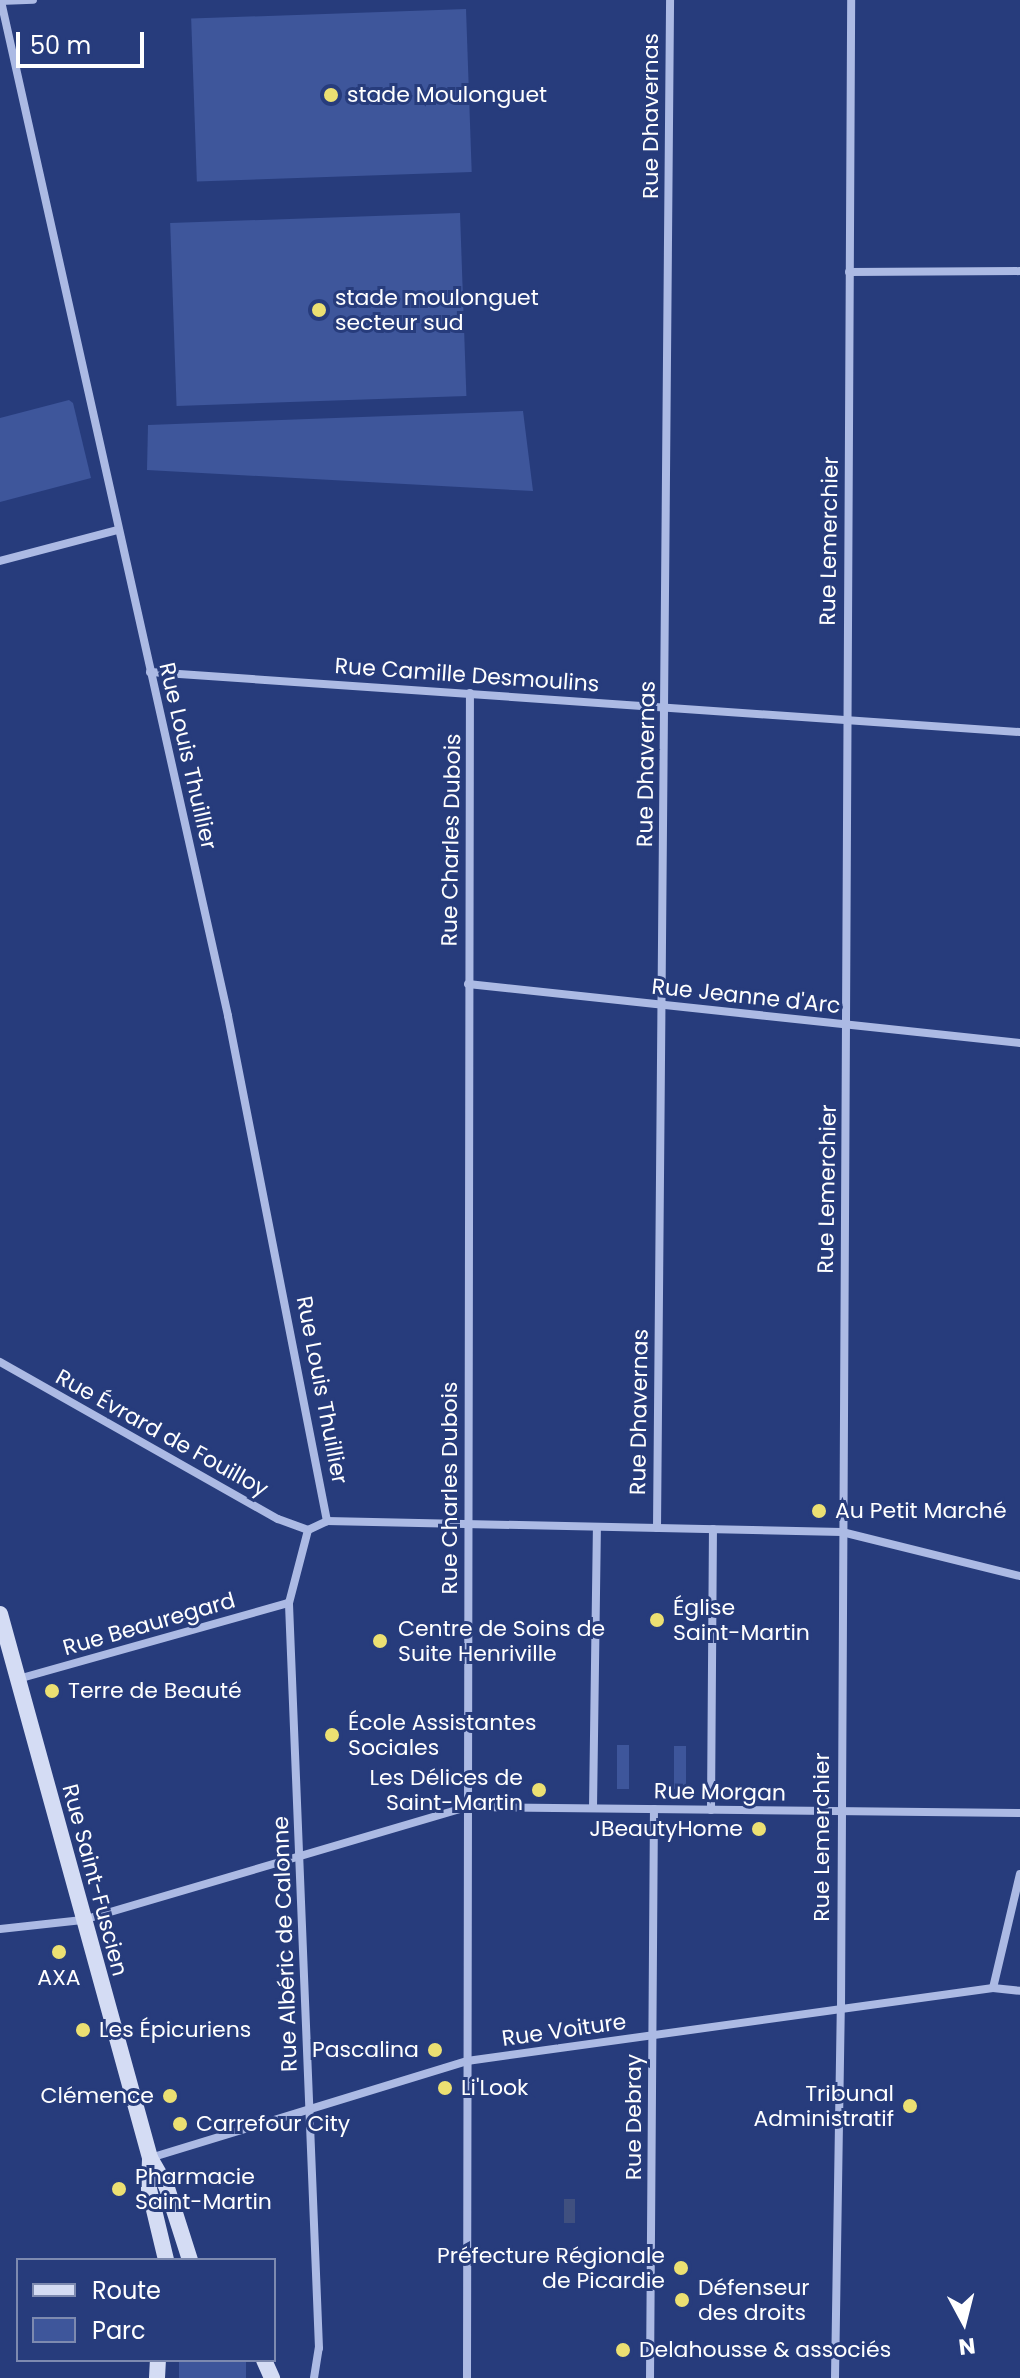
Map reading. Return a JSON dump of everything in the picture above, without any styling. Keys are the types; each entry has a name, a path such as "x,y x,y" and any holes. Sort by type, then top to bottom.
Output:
{"main road":[{"name":"Rue Saint-Fuscien","path":"0,1614 150,2158 167,2188 189,2258"},
{"name":"Rue Saint-Fuscien","path":"150,2158 149,2189 166,2258"}],"street":[{"path":"0,1 33,0"},
{"name":"Rue Dhavernas","path":"657,1528 670,0"},
{"name":"Rue Lemerchier","path":"835,2378 841,2009 845,718 851,0"},
{"name":"Rue Louis Thuillier","path":"0,1 260,1169 327,1521"},
{"path":"849,272 1020,271"},
{"path":"0,561 117,530"},
{"name":"Rue Camille Desmoulins","path":"150,672 665,705 1020,732"},
{"name":"Rue Charles Dubois","path":"467,2378 470,693"},
{"name":"Rue Jeanne d'Arc","path":"468,984 1020,1043"},
{"name":"Rue Évrard de Fouilloy","path":"0,1362 278,1519 308,1530"},
{"path":"308,1530 327,1521 842,1532 1020,1576"},
{"path":"593,1808 597,1527"},
{"path":"711,1810 713,1529"},
{"name":"Rue Albéric de Calonne","path":"308,1530 289,1603 319,2348 314,2378"},
{"name":"Rue Beauregard","path":"18,1679 289,1603"},
{"name":"Rue Morgan","path":"0,1929 83,1920 468,1807 1020,1813"},
{"name":"Rue Debray","path":"650,2378 654,1809"},
{"path":"993,1988 1020,1874"},
{"name":"Rue Voiture","path":"150,2158 467,2061 993,1988 1020,1991"}],"green space":[{"name":"stade Moulonguet","path":"466,9 472,172 197,181 191,19"},
{"name":"stade moulonguet secteur sud","path":"460,213 466,396 177,406 170,223"},
{"path":"69,400 73,403 91,478 0,502 0,418"},
{"path":"523,411 533,491 147,470 148,425"},
{"path":"617,1745 629,1745 629,1789 617,1789"},
{"path":"674,1746 686,1746 686,1789 674,1789"},
{"path":"179,2362 246,2362 246,2378 179,2378"}],"shaded area":[{"path":"564,2199 575,2199 575,2223 564,2223"}],"place":[{"name":"stade Moulonguet","path":"331,95"},
{"name":"stade moulonguet secteur sud","path":"319,310"},
{"name":"Au Petit Marché","path":"819,1511"},
{"name":"Église Saint-Martin","path":"657,1620"},
{"name":"Centre de Soins de Suite Henriville","path":"380,1641"},
{"name":"Terre de Beauté","path":"52,1691"},
{"name":"École Assistantes Sociales","path":"332,1735"},
{"name":"Les Délices de Saint-Martin","path":"539,1790"},
{"name":"JBeautyHome","path":"759,1829"},
{"name":"AXA","path":"59,1952"},
{"name":"Les Épicuriens","path":"83,2030"},
{"name":"Pascalina","path":"435,2050"},
{"name":"Li'Look","path":"445,2088"},
{"name":"Clémence","path":"170,2096"},
{"name":"Tribunal Administratif","path":"910,2106"},
{"name":"Carrefour City","path":"180,2124"},
{"name":"Pharmacie Saint-Martin","path":"119,2189"},
{"name":"Préfecture Régionale de Picardie","path":"681,2268"},
{"name":"Défenseur des droits","path":"682,2300"},
{"name":"Delahousse & associés","path":"623,2350"}]}
